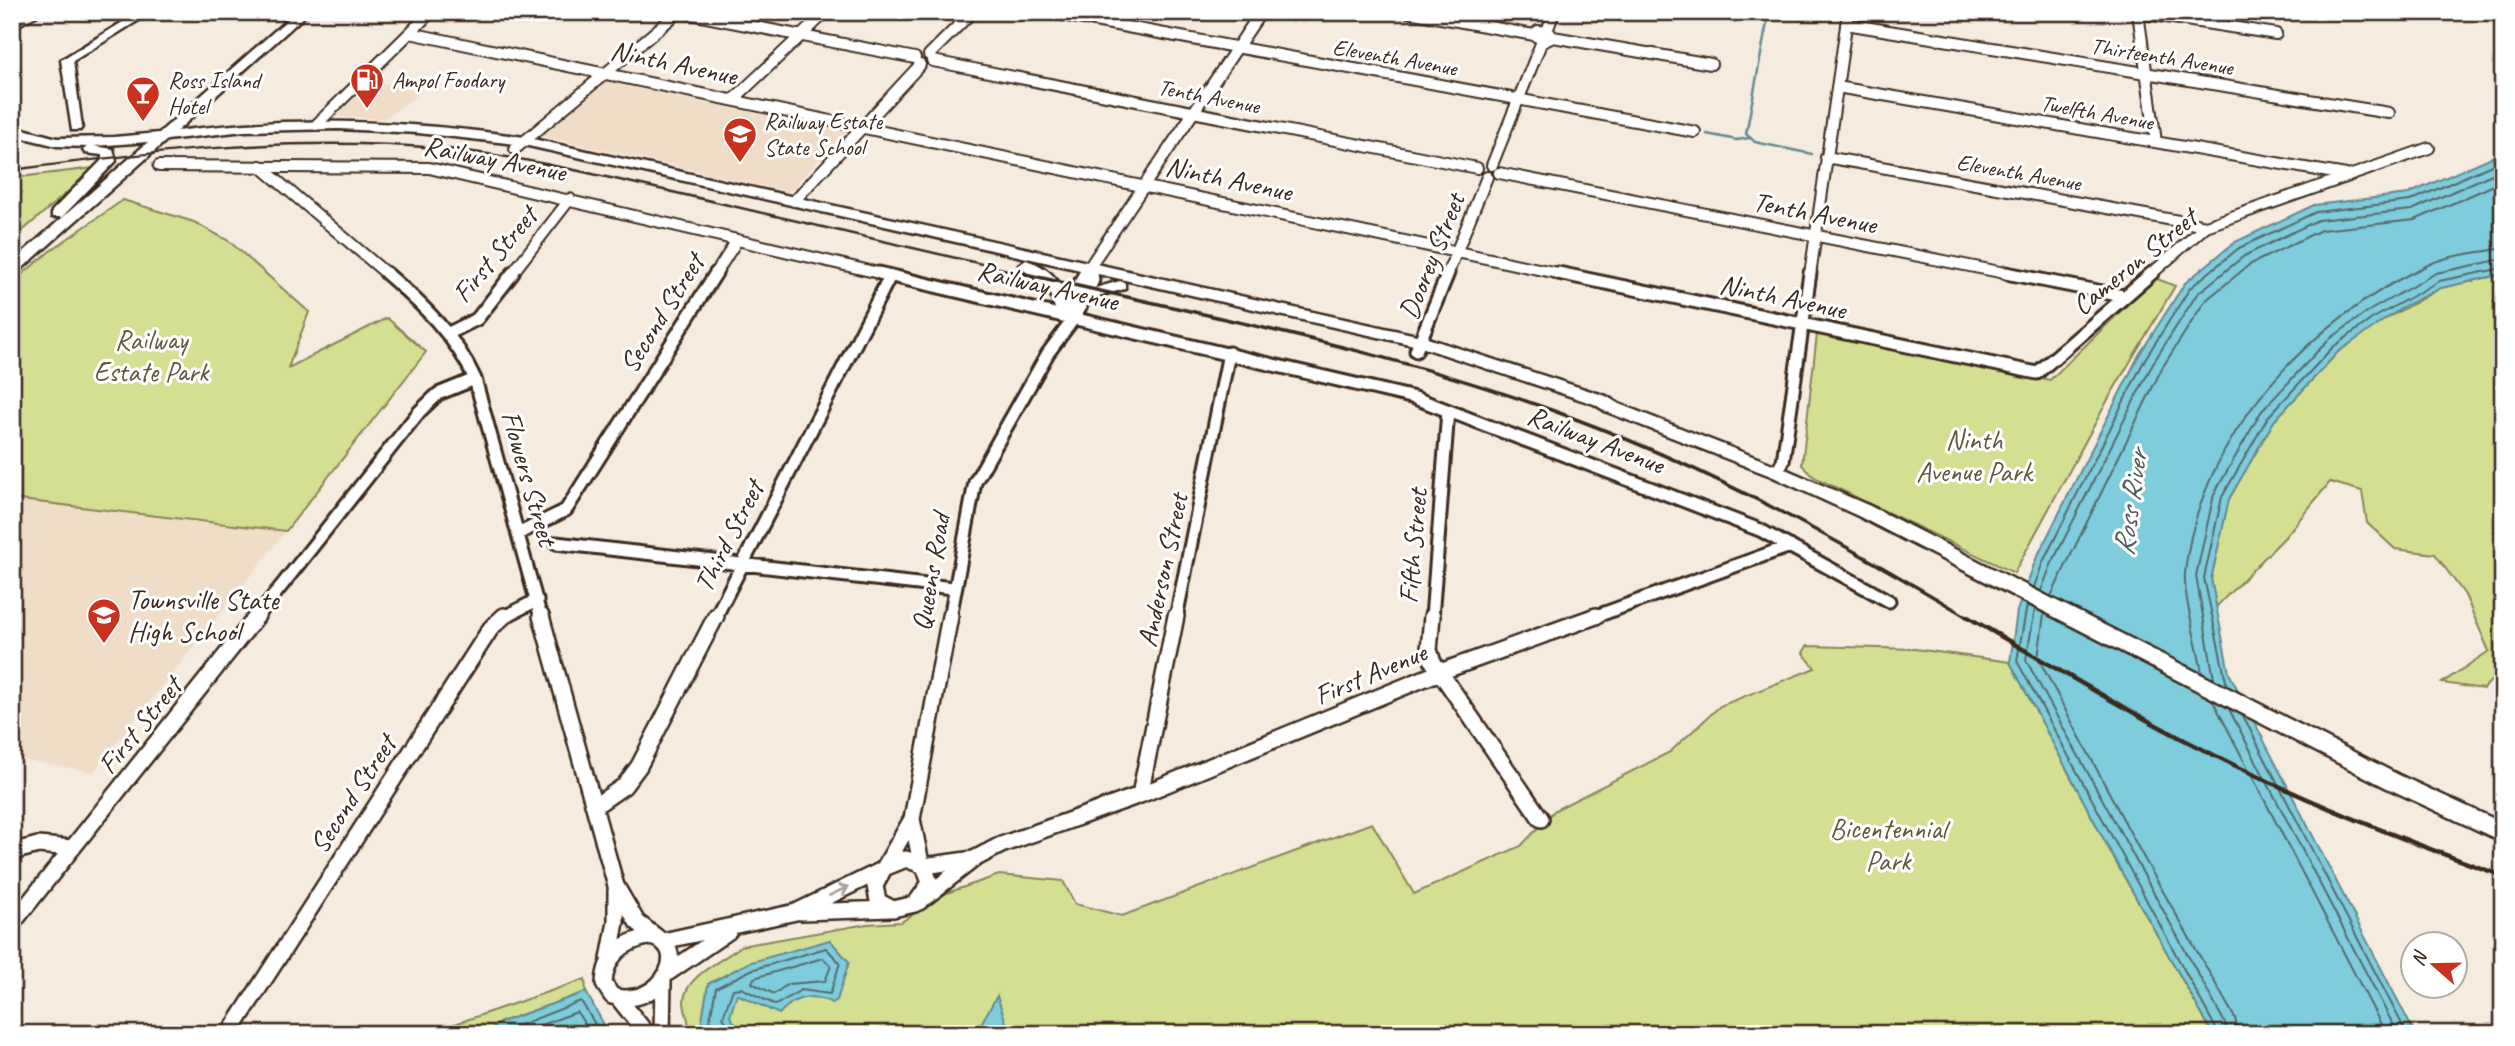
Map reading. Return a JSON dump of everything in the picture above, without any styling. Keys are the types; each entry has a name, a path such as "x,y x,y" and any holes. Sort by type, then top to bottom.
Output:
{"main road":[{"path":"57,214 232,76 303,12"},
{"path":"12,270 215,79 287,26"},
{"path":"197,132 188,128 187,123 215,98 232,76"},
{"name":"Railway Avenue","path":"150,141 197,132 316,125 420,129 519,145 794,201 1089,275 1419,346 1598,407 1613,408 1777,472 1864,511 2392,781 2503,833"},
{"path":"12,130 34,138 62,141 150,141"},
{"name":"Railway Avenue","path":"150,141 310,132 519,145 1026,265 1089,275 1120,286 1419,346"},
{"path":"90,150 150,141"},
{"path":"12,144 50,150 108,152 109,161 12,255"},
{"path":"1026,265 1051,281 1060,291 1069,317"},
{"path":"1082,301 1097,292 1120,286"}],"street":[{"path":"76,127 67,60 147,12"},
{"path":"316,125 432,12"},
{"path":"734,99 826,12"},
{"path":"519,145 672,14 685,13 918,62 931,58 972,12"},
{"name":"Eleventh Avenue","path":"1046,12 1695,132"},
{"path":"1103,23 1111,12"},
{"path":"1089,275 1261,12"},
{"path":"1408,12 1711,65"},
{"name":"Doorey Street","path":"1495,169 1518,100 1547,36 1554,12"},
{"path":"1777,472 1783,461 1848,12"},
{"path":"2155,142 2136,13 2276,34"},
{"name":"Thirteenth Avenue","path":"1846,24 2389,113"},
{"name":"Ninth Avenue","path":"410,33 2037,373"},
{"name":"Tenth Avenue","path":"931,58 1477,168"},
{"path":"794,201 863,127 918,62"},
{"name":"Twelfth Avenue","path":"1837,87 2350,176"},
{"name":"Cameron Street","path":"2037,373 2206,226 2429,148"},
{"name":"Eleventh Avenue","path":"1826,157 2206,226"},
{"name":"Railway Avenue","path":"159,166 429,168 1415,398 1760,530 1889,601"},
{"name":"Flowers Street","path":"260,166 427,308 464,355 475,379 616,886 616,922 609,959"},
{"path":"1477,168 1495,169 1487,177 1479,174 1477,168"},
{"name":"Tenth Avenue","path":"1495,169 2123,296"},
{"name":"Doorey Street","path":"1419,346 1487,177"},
{"name":"First Street","path":"449,334 477,318 570,199"},
{"name":"Second Street","path":"518,534 559,516 566,510 737,240"},
{"name":"Queens Road","path":"1069,317 1082,301 1089,275"},
{"name":"Queens Road","path":"883,869 912,819 953,588 975,482 1069,317 1089,275"},
{"name":"Third Street","path":"595,806 624,786 639,766 890,276"},
{"name":"Anderson Street","path":"1140,795 1229,354"},
{"name":"First Street","path":"12,924 419,412 438,394 475,379"},
{"name":"Fifth Street","path":"1448,411 1428,639 1433,662 1541,819"},
{"path":"556,542 953,588"},
{"name":"First Avenue","path":"919,902 974,859 1002,845 1140,795 1440,672 1790,546"},
{"name":"Second Street","path":"229,1034 491,628 507,613 537,600"},
{"name":"Queens Road","path":"912,819 923,864"},
{"path":"12,852 38,845 72,848"},
{"name":"First Avenue","path":"923,864 974,859"},
{"path":"647,1034 604,984 609,959 626,943 637,938 660,940 732,928 796,912 910,907 919,902 930,883 923,864 898,860 796,912"},
{"path":"883,869 875,886 875,894 878,901 891,909"},
{"name":"Flowers Street","path":"616,886 637,922 660,940"},
{"path":"619,999 642,997 732,928"},
{"path":"660,940 671,954 666,977 662,1034"}],"shaded area":[{"path":"373,80 421,92 384,119 337,115"},
{"name":"Railway Estate State School","path":"606,82 845,132 789,192 541,136"},
{"name":"Townsville State High School","path":"12,499 286,531 93,772 12,758"}],"green space":[{"path":"95,168 12,240 12,178"},
{"name":"Railway Estate Park","path":"123,200 194,222 229,241 309,312 288,368 387,318 426,352 286,531 12,499 12,283 50,251"},
{"path":"2503,274 2503,301 2494,302 2503,312 2503,434 2499,436 2503,451 2503,669 2483,689 2442,683 2489,651 2465,595 2435,554 2395,549 2367,523 2362,491 2330,482 2285,537 2216,607 2211,579 2229,499 2274,421 2338,352 2375,325 2441,288"},
{"name":"Ninth Avenue Park","path":"2155,278 2175,286 2111,394 2014,573 1814,477 1802,465 1817,334 2050,380"},
{"name":"Bicentennial Park","path":"1807,646 1915,649 2010,662 2117,864 2213,1034 691,1034 684,1005 686,992 706,969 741,946 867,924 901,922 947,893 999,875 1063,881 1075,904 1122,916 1372,823 1414,894 1521,846 1555,810 1670,752 1720,706 1815,668 1803,653"},
{"path":"585,979 586,992 501,1022 484,1034 437,1034 449,1026"}],"water":[{"name":"Ross River","path":"2503,152 2503,274 2441,288 2406,305 2338,352 2274,421 2229,499 2211,579 2229,673 2415,1034 2213,1034 2117,864 2010,662 2017,611 2036,559 2139,355 2185,283 2235,242 2314,205 2408,194"},
{"path":"830,940 849,962 837,1000 832,1003 817,998 803,998 791,1003 779,1014 737,994 730,1016 742,1034 705,1034 701,1026 708,984 748,963"},
{"path":"586,992 609,1034 484,1034 501,1022"},
{"path":"997,996 1010,1034 975,1034"}],"waterway":[{"path":"1783,12 1822,19"},
{"path":"1753,13 1769,13"},
{"path":"1769,13 1746,134 1755,142 1812,154"},
{"path":"1707,134 1737,140 1749,138"}],"railway":[{"path":"12,30 46,12"},
{"path":"12,170 225,147 332,144 439,148 567,168 1029,275"},
{"path":"1021,273 1369,354 1506,394 1573,418 1625,438 1776,509 1969,618"},
{"path":"1966,616 2131,711 2232,764 2366,824 2503,876"}],"place":[{"name":"Ampol Foodary","path":"367,110"},
{"name":"Ross Island Hotel","path":"143,123"},
{"name":"Railway Estate State School","path":"740,164"},
{"name":"Townsville State High School","path":"104,645"}]}
